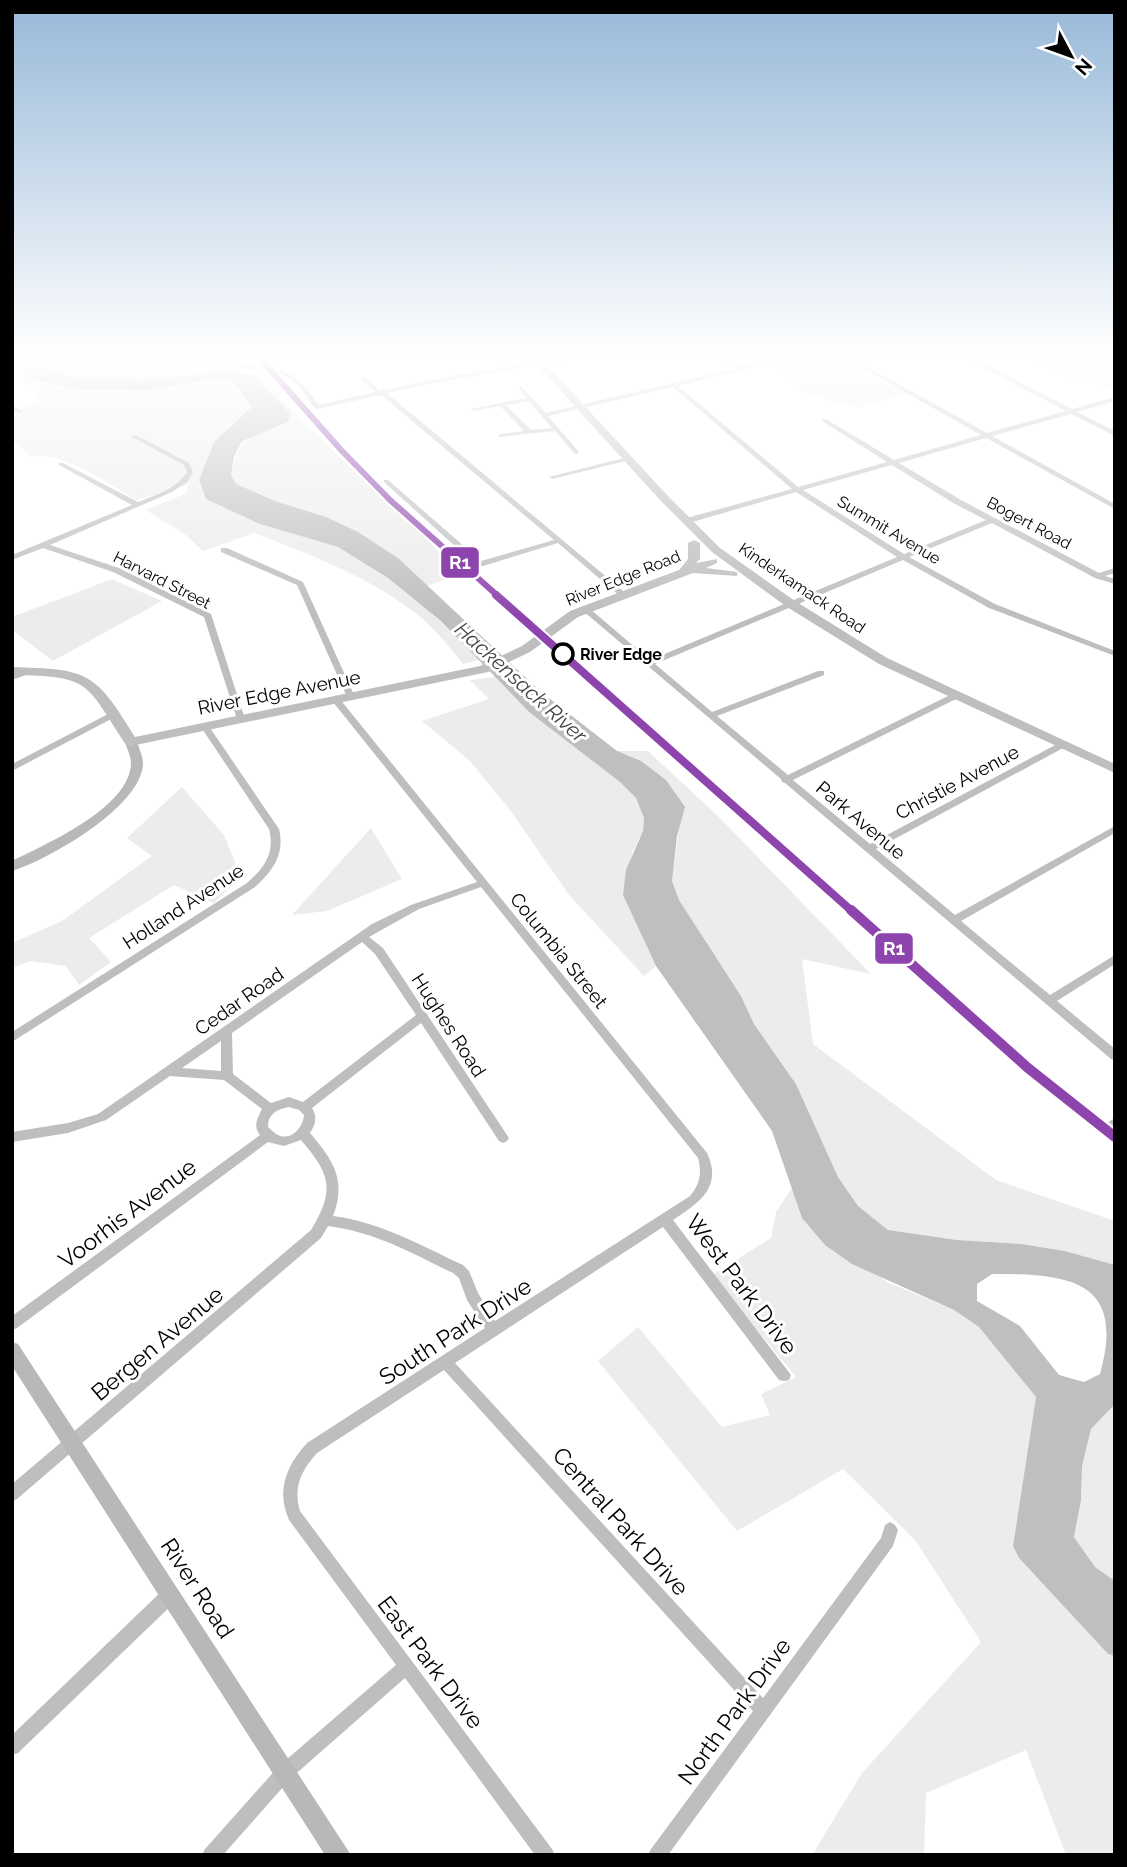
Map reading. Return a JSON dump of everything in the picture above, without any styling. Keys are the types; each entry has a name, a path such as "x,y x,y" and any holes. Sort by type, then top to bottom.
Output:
{"main road":[{"path":"613,442 664,498 674,521 685,526 694,543 713,561 771,597 791,604"},
{"name":"Kinderkamack Road","path":"685,526 791,604 851,643 1115,769"},
{"path":"683,572 694,559 694,543"},
{"name":"River Edge Road","path":"435,680 484,669 510,658 586,610 713,561"},
{"path":"683,572 708,570 733,574"},
{"path":"13,866 85,828 113,806 131,784 135,774 136,755 100,690 86,680 64,673 19,671"},
{"name":"River Edge Avenue","path":"131,742 435,680"},
{"name":"River Road","path":"12,1350 338,1855"}],"street":[{"path":"12,558 180,486 189,477 190,470 183,460 147,442"},
{"path":"440,442 624,595"},
{"path":"567,442 576,452"},
{"name":"Summit Avenue","path":"741,442 798,490 902,557 992,606 1115,654"},
{"name":"Bogert Road","path":"861,442 992,520 1098,576 1115,582"},
{"path":"685,526 961,442"},
{"path":"999,442 1115,508"},
{"path":"552,477 628,458"},
{"path":"61,464 138,505"},
{"path":"386,481 480,564 558,541"},
{"path":"650,663 992,520"},
{"name":"Harvard Street","path":"43,545 116,570 208,616 240,719"},
{"path":"224,550 300,584 351,697"},
{"path":"1098,576 1115,570"},
{"name":"Park Avenue","path":"586,610 1115,1056"},
{"path":"12,678 19,671"},
{"path":"710,716 821,673"},
{"path":"785,780 957,695"},
{"name":"Columbia Street","path":"336,700 703,1156 707,1171 702,1192 665,1220"},
{"path":"12,768 114,714"},
{"name":"Holland Avenue","path":"12,1038 251,884 269,867 277,848 274,829 205,727"},
{"name":"Christie Avenue","path":"868,849 1062,745"},
{"path":"953,921 1115,829"},
{"name":"Cedar Road","path":"12,1137 85,1124 116,1108 362,936 415,907 483,883"},
{"name":"Hughes Road","path":"362,936 379,951 503,1138"},
{"path":"1049,1001 1115,959"},
{"path":"305,1107 422,1016"},
{"path":"226,1032 227,1076"},
{"path":"169,1071 227,1076 270,1109"},
{"path":"289,1102 305,1107 311,1122 303,1134 281,1141 267,1136 261,1122 270,1109 289,1102"},
{"path":"303,1134 321,1152 333,1178 331,1206 325,1220 365,1226 390,1234 458,1269 464,1275 471,1296 494,1331"},
{"name":"Voorhis Avenue","path":"12,1324 267,1136"},
{"name":"Bergen Avenue","path":"12,1494 304,1246 325,1220"},
{"name":"South Park Drive","path":"289,1493 292,1474 312,1448 665,1220"},
{"name":"West Park Drive","path":"665,1220 783,1375"},
{"name":"Central Park Drive","path":"446,1362 763,1710"},
{"name":"East Park Drive","path":"289,1493 294,1515 546,1855"},
{"name":"North Park Drive","path":"657,1855 888,1541 890,1530"},
{"path":"12,1747 171,1594"},
{"path":"211,1855 285,1772 407,1667"}],"shaded area":[{"path":"14,442 222,442 200,480 260,524 338,547 388,578 441,621 479,660 463,664 418,615 374,586 335,566 254,533 203,551 186,535 146,510 185,494 189,484 137,500 70,463 42,456 31,457"},
{"path":"244,442 324,442 462,573 427,586 398,558 236,484 231,475"},
{"path":"112,579 162,601 53,661 12,630 12,617"},
{"path":"495,677 529,712 620,782 636,798 644,818 643,831 632,853 623,895 656,966 644,976 569,895 510,810 470,761 422,721 489,699 470,680"},
{"path":"617,751 648,751 718,816 871,974 802,959 813,1044 996,1180 1115,1221 1115,1265 1065,1251 1021,1244 957,1240 888,1230 858,1206 838,1177 796,1084 754,1024 741,996 679,900 672,881 680,821"},
{"path":"182,787 224,835 241,877 214,903 174,885 89,938 111,962 79,985 66,966 31,961 12,968 12,943 62,921 152,856 127,838"},
{"path":"371,828 402,879 327,911 292,915"},
{"path":"792,1188 802,1218 887,1282 954,1310 979,1327 1036,1397 1013,1546 1019,1558 1108,1654 1115,1656 1115,1855 1066,1855 1026,1750 926,1793 924,1855 812,1855 862,1773 981,1642 915,1540 843,1469 737,1531 598,1361 638,1327 722,1427 770,1415 761,1394 796,1377 712,1275 771,1238 776,1212"},
{"path":"1115,1404 1115,1536 1112,1545 1115,1547 1115,1581 1095,1567 1074,1537 1081,1500 1082,1466 1091,1429"}],"water":[{"name":"Hackensack River","path":"214,442 241,442 234,457 231,475 236,484 275,501 326,517 358,532 398,558 541,692 617,751 641,761 666,780 685,807 677,836 672,881 679,900 741,996 754,1024 796,1084 838,1177 858,1206 888,1230 957,1240 1021,1244 1065,1251 1115,1265 1115,1404 1091,1429 1082,1466 1081,1500 1074,1537 1095,1567 1115,1581 1115,1656 1108,1654 1019,1558 1013,1546 1036,1397 979,1327 954,1310 852,1264 825,1245 802,1218 772,1131 656,966 623,895 626,870 643,831 644,818 636,798 620,782 529,712 441,621 388,578 338,547 260,524 206,499 199,480","holes":["992,1274 1044,1276 1066,1280 1084,1288 1097,1300 1105,1318 1106,1342 1100,1374 1084,1382 1059,1375 1020,1326 977,1301 977,1284"]}],"transit line":[{"name":"R1","path":"334,442 390,500 1028,1068 1115,1137"}],"place":[{"name":"River Edge","path":"563,654"}]}
